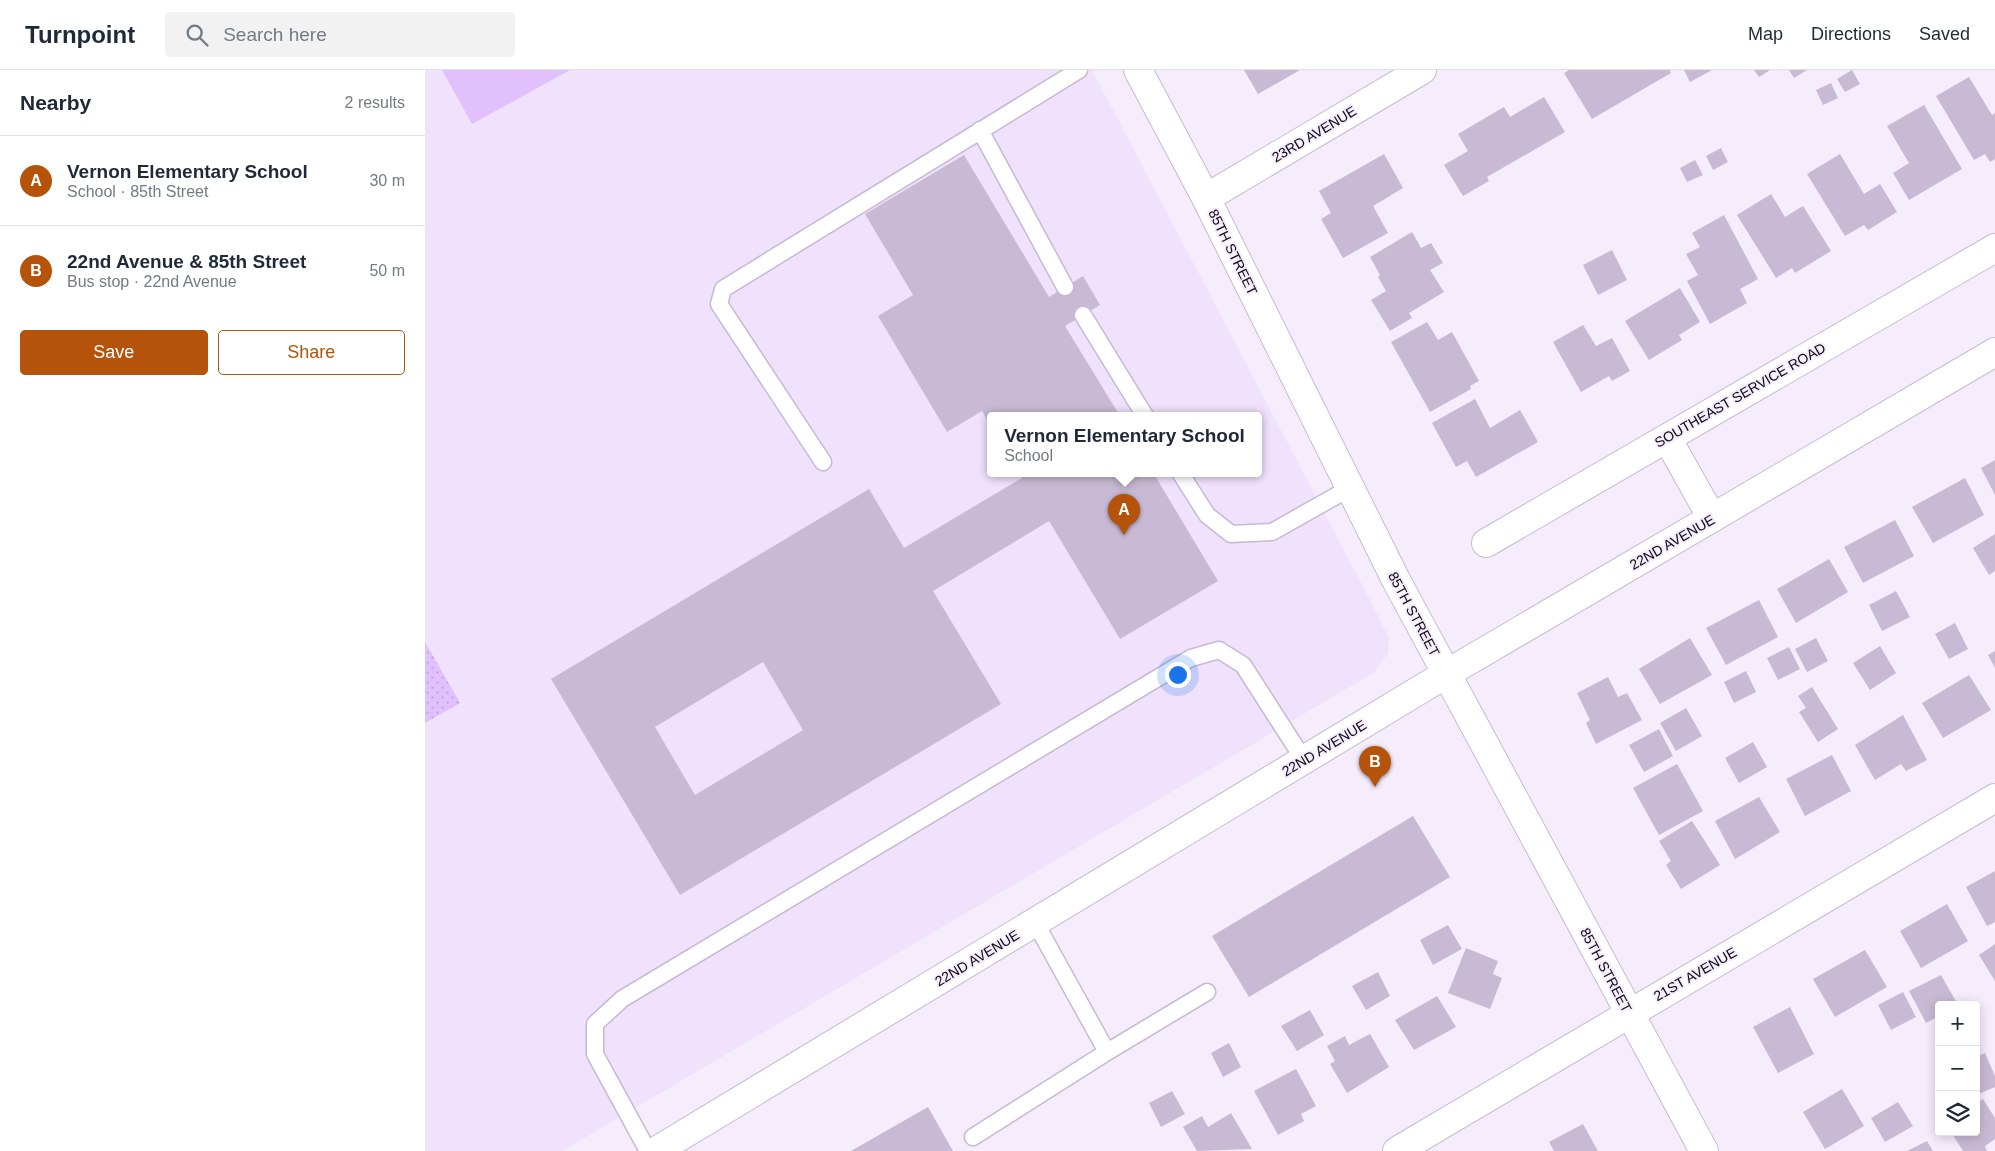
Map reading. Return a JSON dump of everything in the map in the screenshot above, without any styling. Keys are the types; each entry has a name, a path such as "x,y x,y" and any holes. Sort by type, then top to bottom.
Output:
{"street":[{"name":"85TH STREET","path":"1137,70 1206,198 1350,488 1446,674 1704,1151"},
{"name":"23RD AVENUE","path":"1206,198 1422,70"},
{"name":"SOUTHEAST SERVICE ROAD","path":"1486,543 1995,248"},
{"name":"22ND AVENUE","path":"656,1151 1446,674 1995,352"},
{"path":"1667,438 1712,518"},
{"name":"21ST AVENUE","path":"1397,1151 1629,1012 1995,798"}],"lane":[{"path":"823,462 719,304 723,289 1079,70"},
{"path":"980,130 1065,287"},
{"path":"1083,315 1143,412"},
{"path":"1183,477 1207,515 1231,534 1272,532 1350,488"},
{"path":"648,1151 595,1054 595,1024 622,999 1174,668 1191,658 1219,650 1243,665 1304,760"},
{"path":"1035,922 1107,1052"},
{"path":"973,1137 1107,1052 1207,992"}],"shaded area":[{"path":"425,70 1092,70 1368,596 1389,638 1388,653 1375,672 562,1151 425,1151"},
{"path":"442,70 570,70 472,124"},
{"path":"425,642 460,703 425,723"}],"building":[{"path":"1244,70 1300,70 1258,94"},
{"path":"1569,70 1670,70 1671,73 1592,119 1564,73"},
{"path":"1684,70 1712,70 1690,82"},
{"path":"1754,70 1770,70 1759,77"},
{"path":"1789,70 1807,70 1794,78"},
{"path":"1852,70 1860,84 1845,92 1837,79"},
{"path":"1969,77 1992,115 1995,113 1995,159 1990,162 1985,154 1974,160 1936,96"},
{"path":"1831,83 1838,98 1823,105 1816,90"},
{"path":"1544,97 1565,132 1487,177 1489,181 1463,196 1444,165 1468,151 1458,134 1504,107 1510,117"},
{"path":"1924,105 1962,169 1909,200 1893,173 1909,163 1887,126"},
{"path":"1721,148 1728,162 1713,170 1706,156"},
{"path":"1384,154 1403,188 1373,206 1388,233 1343,258 1321,219 1331,213 1319,191"},
{"path":"1840,154 1864,194 1880,184 1897,212 1868,230 1864,225 1845,236 1807,174"},
{"path":"964,155 1049,297 1083,276 1100,305 1065,326 1118,412 987,412 987,420 982,411 947,432 878,316 913,295 865,214"},
{"path":"1695,160 1703,175 1687,182 1680,168"},
{"path":"1771,194 1785,217 1803,206 1831,251 1795,273 1792,268 1776,278 1737,215"},
{"path":"1724,215 1758,279 1740,289 1747,303 1710,324 1687,281 1698,275 1686,254 1700,247 1692,233"},
{"path":"1412,232 1421,248 1431,243 1443,263 1430,270 1444,292 1409,313 1412,318 1390,331 1371,300 1386,291 1370,257"},
{"path":"1612,250 1627,280 1598,295 1583,265"},
{"path":"1680,288 1700,322 1679,335 1682,340 1649,360 1625,321"},
{"path":"1427,322 1438,340 1452,332 1479,381 1470,386 1471,389 1430,412 1391,342"},
{"path":"1583,325 1596,346 1612,338 1630,371 1612,381 1609,376 1581,392 1553,342"},
{"path":"1475,399 1490,428 1520,410 1538,442 1476,477 1467,461 1456,467 1432,423"},
{"path":"1995,460 1995,495 1981,468"},
{"path":"1021,477 1156,477 1218,581 1120,639 1049,521 933,591 1001,704 680,895 551,679 869,489 904,548","holes":["763,662 803,730 695,795 655,727"]},
{"path":"1965,478 1984,515 1933,543 1912,507"},
{"path":"1895,520 1914,556 1863,583 1844,547"},
{"path":"1995,534 1995,571 1989,575 1973,548"},
{"path":"1829,559 1848,592 1796,623 1777,589"},
{"path":"1896,591 1910,617 1882,631 1869,605"},
{"path":"1759,600 1778,637 1726,665 1706,628"},
{"path":"1955,623 1968,649 1949,659 1935,634"},
{"path":"1690,638 1712,675 1660,704 1639,669"},
{"path":"1816,638 1828,661 1807,672 1795,649"},
{"path":"1880,646 1896,673 1870,690 1853,663"},
{"path":"1789,647 1800,669 1778,680 1767,658"},
{"path":"1995,651 1995,668 1988,655"},
{"path":"1746,671 1756,692 1734,703 1724,682"},
{"path":"1969,675 1991,710 1943,738 1922,703"},
{"path":"1608,677 1618,697 1627,693 1642,720 1596,744 1586,723 1590,720 1577,693"},
{"path":"1812,687 1838,729 1818,742 1799,712 1806,708 1798,696"},
{"path":"1686,708 1702,736 1676,751 1660,723"},
{"path":"1903,715 1927,760 1906,771 1901,764 1875,780 1855,745"},
{"path":"1659,729 1673,756 1644,772 1629,745"},
{"path":"1753,742 1767,767 1739,783 1725,758"},
{"path":"1832,755 1851,791 1805,816 1786,779"},
{"path":"1677,764 1703,811 1659,835 1633,788"},
{"path":"1759,797 1780,832 1735,859 1715,821"},
{"path":"1413,816 1450,877 1249,997 1212,936"},
{"path":"1692,821 1720,865 1681,889 1666,865 1671,861 1659,841"},
{"path":"1995,871 1995,922 1987,926 1966,887"},
{"path":"1947,904 1968,941 1921,968 1900,931"},
{"path":"1448,925 1462,949 1433,965 1420,940"},
{"path":"1995,944 1995,981 1979,955"},
{"path":"1466,948 1498,961 1493,974 1502,978 1490,1009 1448,993"},
{"path":"1865,950 1887,987 1835,1017 1813,979"},
{"path":"1378,972 1390,996 1366,1010 1352,986"},
{"path":"1941,975 1956,1001 1935,1001 1935,1018 1926,1023 1909,991"},
{"path":"1903,992 1916,1017 1891,1030 1878,1005"},
{"path":"1437,996 1456,1027 1414,1050 1395,1020"},
{"path":"1790,1007 1814,1054 1778,1073 1753,1027"},
{"path":"1310,1010 1324,1035 1297,1051 1281,1026"},
{"path":"1370,1034 1389,1067 1347,1093 1330,1064 1335,1061 1327,1046 1345,1036 1349,1045"},
{"path":"1229,1043 1241,1067 1223,1077 1211,1053"},
{"path":"1985,1053 1995,1076 1995,1087 1980,1093 1980,1091 1980,1055"},
{"path":"1296,1069 1316,1106 1301,1114 1304,1121 1278,1135 1254,1091"},
{"path":"1842,1089 1864,1126 1825,1149 1803,1112"},
{"path":"1172,1091 1185,1114 1161,1127 1149,1103"},
{"path":"1983,1099 1995,1118 1995,1139 1985,1146 1987,1151 1963,1151 1954,1136 1980,1136 1980,1101"},
{"path":"1898,1102 1913,1126 1885,1142 1871,1118"},
{"path":"928,1107 953,1151 851,1151"},
{"path":"1231,1113 1252,1149 1197,1151 1183,1127 1202,1116 1208,1127"},
{"path":"1583,1124 1598,1151 1554,1151 1549,1142"},
{"path":"1927,1141 1933,1151 1907,1151"}],"place":[{"name":"Vernon Elementary School","path":"1124,535"},
{"name":"22nd Avenue & 85th Street","path":"1375,787"}]}
